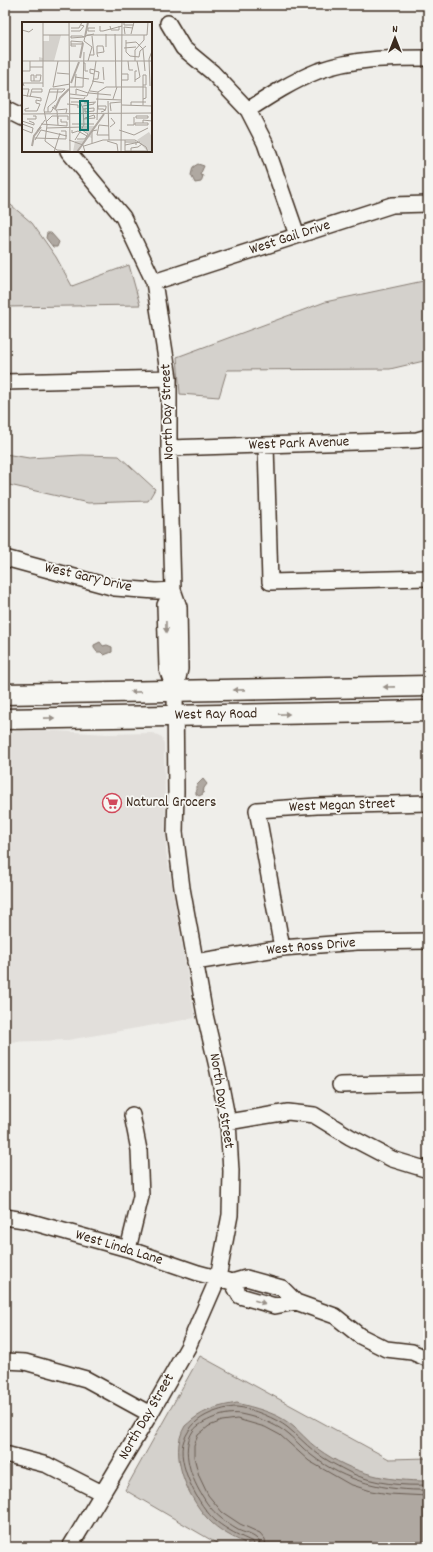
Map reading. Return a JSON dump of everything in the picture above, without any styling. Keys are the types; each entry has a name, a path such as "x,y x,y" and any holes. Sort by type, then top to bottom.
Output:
{"main road":[{"name":"West Ray Road","path":"5,694 428,686"},
{"name":"West Ray Road","path":"5,719 428,711"}],"street":[{"path":"168,23 183,48 212,72 248,110 265,143 297,235"},
{"path":"248,110 286,86 319,71 380,58 428,58"},
{"path":"5,109 22,118"},
{"name":"North Day Street","path":"69,152 123,217 154,282 169,378 169,448 173,590 165,605 167,669 175,691 175,832 182,888 195,962 228,1122 231,1171 230,1215 225,1280 150,1414 70,1547"},
{"name":"West Gail Drive","path":"154,282 392,205 428,204"},
{"path":"5,382 169,378"},
{"name":"West Park Avenue","path":"169,448 417,440 428,437"},
{"path":"266,445 270,582 428,578"},
{"name":"West Gary Drive","path":"5,558 115,588 156,591 173,590"},
{"name":"West Megan Street","path":"282,948 257,810 317,806 428,803"},
{"name":"West Ross Drive","path":"195,962 282,948 357,942 428,941"},
{"path":"340,1085 428,1083"},
{"path":"228,1122 288,1112 314,1115 350,1137 392,1159 428,1170"},
{"path":"128,1249 141,1196 139,1150 132,1115"},
{"name":"West Linda Lane","path":"5,1217 24,1220 128,1249 198,1273 225,1280"},
{"path":"225,1280 240,1296 275,1306 296,1302 335,1316 360,1336 386,1349 412,1352 428,1359"},
{"path":"412,1352 428,1345"},
{"path":"5,1361 25,1362 86,1379 150,1414"},
{"path":"5,1454 47,1465 102,1494"}],"shaded area":[{"path":"5,200 32,223 56,257 72,286 129,265 140,305 5,307"},
{"path":"428,280 428,360 390,369 227,370 219,397 180,394 177,357 325,302"},
{"path":"5,454 29,458 82,455 119,456 155,489 148,501 88,503 5,484"},
{"path":"25,729 107,734 153,733 162,737 164,744 166,851 195,1018 68,1040 5,1042 5,734"},
{"path":"200,1356 389,1459 428,1458 428,1547 223,1547 125,1490"}],"water":[{"path":"198,164 204,166 200,175 203,176 201,182 195,183 191,175 193,167"},
{"path":"47,233 51,233 59,242 57,247 53,247 46,238"},
{"path":"100,642 103,646 107,645 112,647 112,652 104,655 101,652 97,652 94,645"},
{"path":"203,779 207,784 204,788 203,794 199,796 196,794 196,786"},
{"path":"237,1403 264,1411 283,1419 318,1449 344,1465 370,1474 398,1480 428,1481 428,1547 255,1547 222,1531 204,1514 189,1491 180,1464 180,1438 185,1426 197,1416 213,1408"}],"place":[{"name":"Natural Grocers","path":"112,803"}]}
